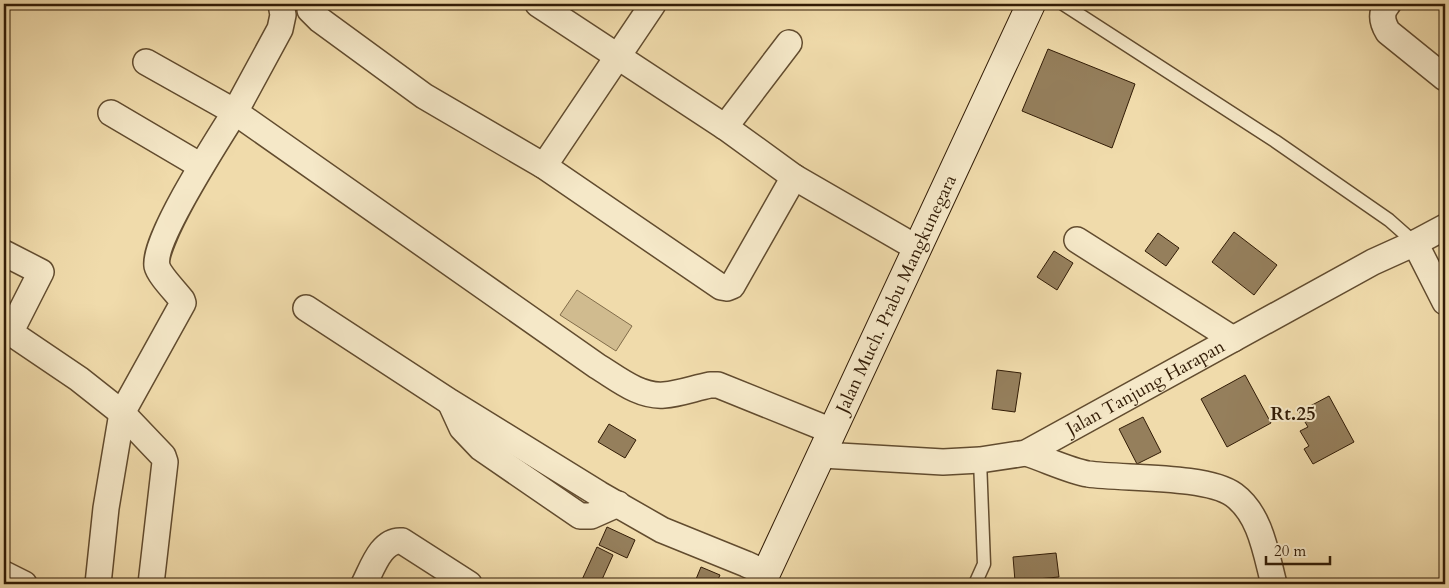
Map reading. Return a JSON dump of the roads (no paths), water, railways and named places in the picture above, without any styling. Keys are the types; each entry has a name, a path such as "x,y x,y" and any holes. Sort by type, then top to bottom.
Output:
{"main road":[{"name":"Jalan Much. Prabu Mangkunegara","path":"764,579 1031,4"}],"street":[{"path":"98,584 106,508 122,413 182,306 182,300 158,270 157,262 167,232 201,166 235,112 280,28 283,15 280,4"},
{"path":"310,4 310,10 320,20 424,96 544,166 722,287 732,286 794,177"},
{"path":"538,4 567,12 618,57 725,127 794,177 917,248"},
{"path":"544,166 653,4"},
{"path":"1388,4 1384,8 1382,16 1383,24 1388,32 1445,78"},
{"path":"725,127 789,43"},
{"name":"Jalan Tanjung Harapan","path":"146,62 235,112 597,366 635,390 664,395 718,385 827,443 943,462 980,460 1026,453 1373,262 1445,227"},
{"path":"111,113 201,166"},
{"path":"1077,240 1233,339"},
{"path":"1415,243 1445,302"},
{"path":"4,253 41,272 11,334 79,378 122,413 163,456 165,462 151,584"},
{"path":"306,308 450,402 462,428 481,448 580,516 591,516 618,504 662,530 746,564 764,579"},
{"path":"1026,453 1086,473 1212,484 1234,495 1246,508 1261,534 1274,584"},
{"path":"364,584 384,548 390,542 398,541 402,541 469,584"},
{"path":"4,574 24,584"}],"lane":[{"path":"1064,4 1275,141 1389,220 1415,243"},
{"path":"975,584 984,564 980,460"}],"district":[{"name":"Rt.25","path":"1293,414"}]}
